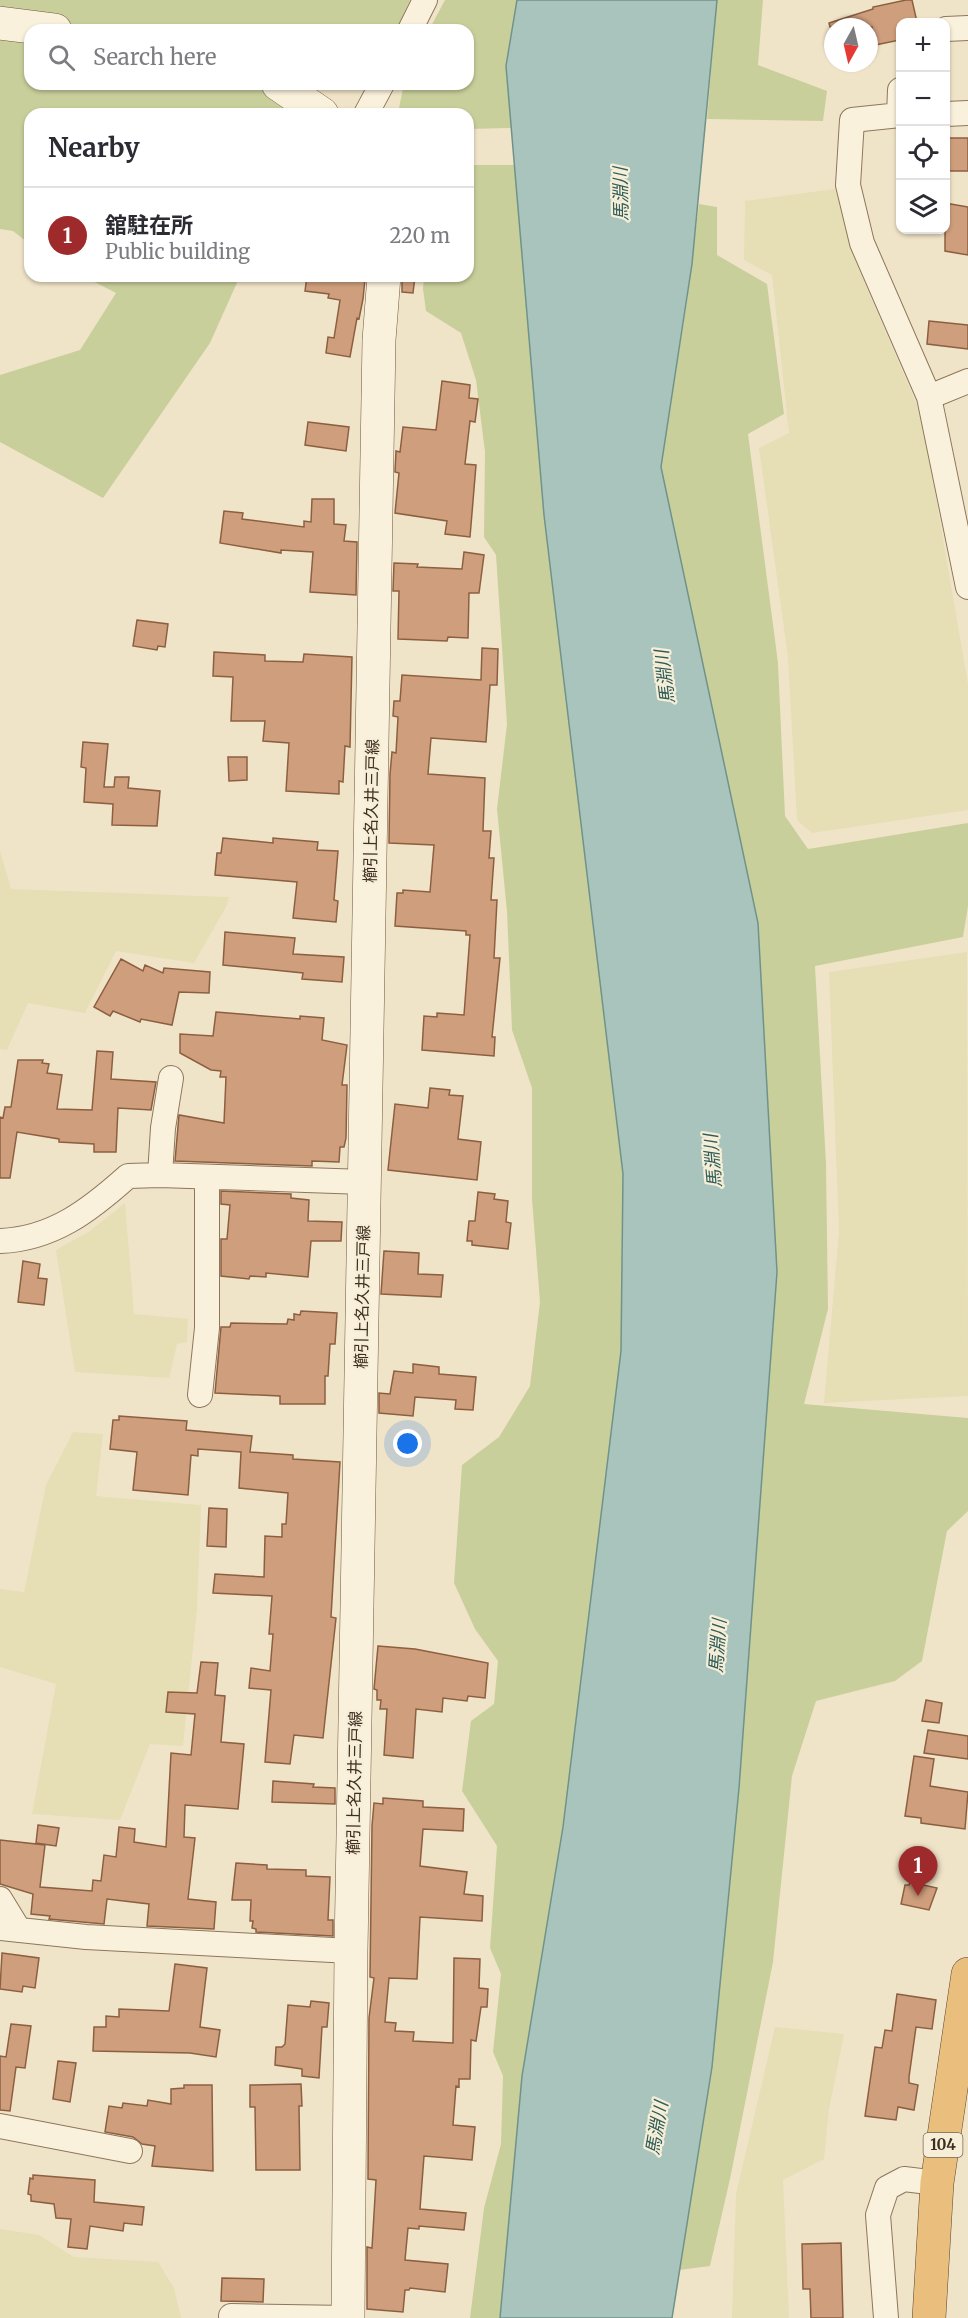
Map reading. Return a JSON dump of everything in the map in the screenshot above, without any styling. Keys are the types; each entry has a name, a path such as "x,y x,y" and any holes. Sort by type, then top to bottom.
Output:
{"highway":[{"name":"104","path":"928,2318 938,2183 968,1974"}],"main road":[{"path":"0,23 24,26"},
{"path":"287,90 313,108"},
{"name":"櫛引上名久井三戸線","path":"348,2318 351,1951 378,352 384,282"}],"street":[{"path":"413,24 425,0"},
{"path":"950,29 968,28"},
{"path":"369,108 378,90"},
{"path":"950,114 968,113"},
{"path":"896,115 852,120 848,185 862,243 929,397 968,587"},
{"path":"929,397 968,381"},
{"path":"160,1175 163,1128 171,1078"},
{"path":"0,1241 57,1230 93,1208 128,1176 160,1175 364,1182"},
{"path":"200,1395 207,1328 207,1177"},
{"path":"0,1899 9,1929 97,1937 351,1951"},
{"path":"0,2126 130,2151"},
{"path":"886,2318 878,2216 886,2188 904,2179 938,2183"},
{"path":"231,2316 348,2318"}],"shaded area":[{"path":"835,189 857,265 922,417 968,684 968,810 812,833 797,820 788,657 759,448 789,433 772,275 744,260 745,201"},
{"path":"0,851 11,889 229,897 227,905 194,963 116,951 85,1013 28,1003 7,1050 0,1049"},
{"path":"967,952 968,1396 824,1403 839,1231 829,972"},
{"path":"125,1203 134,1314 188,1319 187,1342 177,1344 169,1378 75,1372 56,1250 90,1231"},
{"path":"73,1432 103,1434 96,1496 201,1505 197,1609 183,1746 150,1744 120,1820 32,1814 56,1684 0,1667 0,1589 24,1592 46,1485"},
{"path":"775,2027 844,2034 829,2109 824,2159 783,2180 789,2318 732,2318 736,2194"},
{"path":"0,2229 39,2235 74,2257 158,2262 174,2288 181,2318 0,2318"}],"green space":[{"path":"0,0 410,0 399,24 24,24 24,90 292,90 291,108 24,108 24,239 13,231 0,229"},
{"path":"445,0 517,0 506,65 512,128 474,129 474,108 399,108 403,90 474,90 474,24 432,24"},
{"path":"717,0 763,0 758,65 827,91 823,121 707,119"},
{"path":"474,165 515,165 544,515 623,1174 621,1351 563,1827 522,2076 500,2318 470,2318 484,2208 501,2144 503,2076 493,2052 501,1974 490,1948 497,1846 462,1791 471,1721 494,1704 498,1661 475,1629 454,1583 462,1465 499,1437 530,1386 540,1302 532,1199 532,1088 512,1030 507,912 497,809 507,724 496,555 484,537 485,452 476,380 461,333 426,311 424,282 474,282"},
{"path":"699,204 717,207 717,255 767,284 784,414 748,434 778,663 785,816 808,849 968,823 968,906 963,937 815,966 826,1163 828,1309 804,1404 968,1418 968,1511 947,1531 922,1661 895,1681 816,1701 792,1776 773,1962 730,2179 710,2266 679,2270 712,2067 739,1788 777,1272 758,923 661,467 687,301"},
{"path":"95,282 237,282 210,343 103,498 0,442 0,375 80,350 116,293"}],"water":[{"name":"馬淵川","path":"517,0 717,0 692,264 661,467 758,923 777,1272 739,1788 712,2067 672,2318 500,2318 522,2076 563,1827 621,1351 623,1174 544,515 506,66"}],"building":[{"path":"912,0 916,18 896,18 896,41 878,44 878,18 845,18 873,9 873,7"},
{"path":"950,138 968,138 968,171 950,171"},
{"path":"950,204 968,207 968,255 945,251 945,234 950,234"},
{"path":"306,282 365,282 350,357 326,353 328,337 334,338 340,300 328,298 329,294 305,291"},
{"path":"402,282 414,282 413,293 402,292"},
{"path":"929,321 968,325 968,349 927,344"},
{"path":"442,381 470,385 469,398 478,399 475,422 470,421 465,464 476,465 470,537 445,534 447,521 395,513 399,473 395,472 396,451 400,452 403,427 436,430"},
{"path":"308,422 349,427 346,451 305,445"},
{"path":"312,499 334,499 334,524 346,525 344,541 357,542 356,595 310,592 313,552 281,550 281,553 220,543 224,511 243,513 242,519 304,527 304,521 311,522"},
{"path":"464,552 484,555 479,593 469,593 468,638 448,637 447,641 398,639 399,591 393,591 394,563 418,564 417,567 462,569"},
{"path":"137,620 168,624 165,647 158,646 157,650 133,646"},
{"path":"482,648 498,649 497,685 490,685 486,742 431,738 428,774 485,778 483,831 491,831 489,858 494,858 491,900 497,900 494,958 500,958 492,1037 495,1037 494,1056 422,1050 424,1016 437,1017 437,1013 464,1015 470,935 466,935 466,931 395,926 397,893 403,893 403,890 430,892 434,845 389,843 390,774 392,752 396,753 398,717 393,716 394,701 400,701 402,675 481,680"},
{"path":"214,652 265,655 265,661 303,662 304,654 352,657 350,747 345,746 343,782 339,781 339,794 286,791 289,743 263,741 265,721 231,721 233,677 213,676"},
{"path":"83,742 108,744 104,787 114,787 115,777 129,777 128,788 160,791 157,826 112,825 113,804 84,802 86,768 81,767"},
{"path":"228,757 247,757 247,780 229,781"},
{"path":"223,838 273,843 273,838 318,842 317,850 338,851 334,900 338,901 336,922 293,918 297,882 215,875 217,853 221,853"},
{"path":"225,932 295,938 293,954 344,957 342,982 302,979 303,973 223,965"},
{"path":"121,959 143,971 145,965 163,973 164,968 210,972 209,993 179,992 172,1025 141,1019 140,1022 113,1011 110,1016 94,1007"},
{"path":"216,1012 300,1019 300,1016 324,1018 322,1040 347,1045 342,1085 347,1085 346,1138 344,1147 340,1147 339,1162 312,1161 312,1166 175,1161 179,1115 224,1123 226,1077 220,1077 221,1071 211,1070 180,1053 180,1034 213,1036"},
{"path":"97,1051 113,1052 111,1079 156,1082 151,1110 118,1108 116,1152 94,1152 94,1144 59,1142 59,1139 17,1132 10,1178 0,1178 0,1117 3,1118 5,1107 11,1107 18,1060 43,1060 42,1063 49,1064 47,1073 62,1075 57,1109 92,1110"},
{"path":"430,1088 450,1090 449,1095 463,1096 458,1139 481,1142 477,1180 388,1170 395,1104 428,1108"},
{"path":"221,1191 291,1194 291,1198 309,1200 308,1221 342,1222 341,1241 311,1241 308,1277 266,1273 266,1277 250,1276 249,1279 221,1276 221,1239 227,1239 230,1205 221,1204"},
{"path":"478,1192 495,1194 494,1199 508,1201 506,1222 511,1223 508,1249 472,1245 472,1241 467,1241 469,1221 475,1221"},
{"path":"384,1251 419,1253 418,1274 443,1275 441,1297 381,1294"},
{"path":"23,1261 40,1264 38,1278 47,1279 44,1305 18,1302"},
{"path":"301,1311 337,1313 335,1344 330,1344 328,1376 325,1376 325,1404 280,1404 280,1396 215,1393 221,1327 230,1327 231,1323 287,1324 288,1319 294,1320 294,1314 300,1315"},
{"path":"413,1364 439,1367 439,1374 476,1377 473,1410 455,1409 456,1400 415,1397 413,1416 379,1413 379,1393 390,1394 394,1371 413,1373"},
{"path":"119,1416 187,1421 186,1430 252,1436 250,1452 293,1455 293,1459 340,1462 331,1617 336,1618 323,1738 294,1735 290,1764 265,1762 271,1690 249,1688 251,1668 270,1671 273,1634 269,1634 272,1596 213,1593 215,1574 264,1577 265,1536 282,1537 282,1524 286,1524 288,1493 239,1488 241,1452 198,1449 198,1456 191,1455 188,1495 133,1490 137,1452 110,1449 113,1420 119,1420"},
{"path":"209,1508 227,1509 226,1547 207,1546"},
{"path":"378,1646 415,1649 488,1663 485,1698 468,1696 467,1701 443,1698 442,1712 416,1709 413,1758 384,1755 387,1709 380,1709 381,1700 377,1700 377,1690 374,1689"},
{"path":"201,1662 218,1663 215,1695 225,1696 221,1742 244,1744 238,1809 185,1805 184,1837 195,1838 188,1899 216,1902 214,1929 147,1926 149,1904 107,1899 104,1924 49,1919 50,1916 31,1914 33,1894 0,1884 0,1840 45,1845 40,1887 92,1891 93,1880 101,1881 104,1855 116,1857 119,1827 135,1829 134,1842 166,1847 171,1753 191,1755 195,1714 166,1712 168,1692 197,1693"},
{"path":"926,1700 942,1703 939,1723 922,1721"},
{"path":"928,1730 968,1736 968,1759 924,1753"},
{"path":"914,1756 934,1759 930,1786 968,1792 965,1829 921,1823 921,1818 905,1816"},
{"path":"273,1781 335,1788 335,1804 272,1802"},
{"path":"383,1798 423,1801 423,1807 464,1809 463,1831 423,1829 420,1866 467,1872 464,1894 483,1896 482,1921 420,1917 417,1979 389,1978 385,2022 396,2023 395,2031 414,2032 413,2041 453,2043 454,1958 480,1959 479,1988 488,1989 487,2007 481,2007 476,2041 471,2040 470,2079 459,2079 459,2087 456,2086 453,2125 475,2127 472,2160 424,2156 420,2209 466,2213 464,2230 419,2226 419,2229 408,2228 405,2260 448,2264 445,2292 410,2288 405,2290 403,2312 367,2309 367,2247 372,2248 376,2180 368,2179 369,2018 374,1978 370,1977 372,1826 374,1803 383,1804"},
{"path":"38,1825 59,1828 56,1846 36,1843"},
{"path":"236,1863 267,1865 267,1869 306,1870 306,1876 330,1877 328,1920 333,1920 333,1936 256,1932 256,1929 252,1928 253,1921 250,1921 251,1900 232,1900"},
{"path":"910,1882 937,1888 929,1910 901,1904 905,1885 909,1885"},
{"path":"2,1953 39,1958 35,1988 23,1986 22,1992 0,1989"},
{"path":"175,1964 207,1968 200,2027 220,2030 216,2057 190,2053 93,2051 94,2027 106,2027 106,2016 119,2017 119,2009 169,2011"},
{"path":"897,1994 936,2000 932,2029 916,2027 909,2077 909,2083 918,2085 914,2110 898,2107 896,2120 865,2116 875,2047 882,2048 885,2030 892,2031"},
{"path":"311,2001 329,2003 327,2027 322,2027 319,2078 302,2076 302,2069 275,2065 276,2047 282,2047 285,2044 288,2005 310,2007"},
{"path":"11,2024 31,2026 25,2068 16,2067 10,2111 0,2110 0,2056 6,2057"},
{"path":"58,2061 76,2063 70,2102 53,2099"},
{"path":"301,2084 300,2170 256,2170 255,2107 250,2107 250,2085"},
{"path":"184,2085 212,2085 213,2171 152,2166 155,2146 142,2144 133,2137 105,2132 109,2106 122,2108 123,2103 147,2106 148,2100 171,2104 171,2089 184,2088"},
{"path":"33,2175 95,2180 94,2202 144,2207 142,2225 124,2223 123,2231 90,2226 87,2249 68,2247 71,2219 56,2218 54,2204 31,2201 31,2195 28,2194 30,2178 33,2179"},
{"path":"841,2243 843,2318 811,2318 810,2289 803,2289 802,2244"},
{"path":"222,2278 264,2279 263,2302 221,2301"}],"place":[{"name":"舘駐在所","path":"918,1896"}]}
